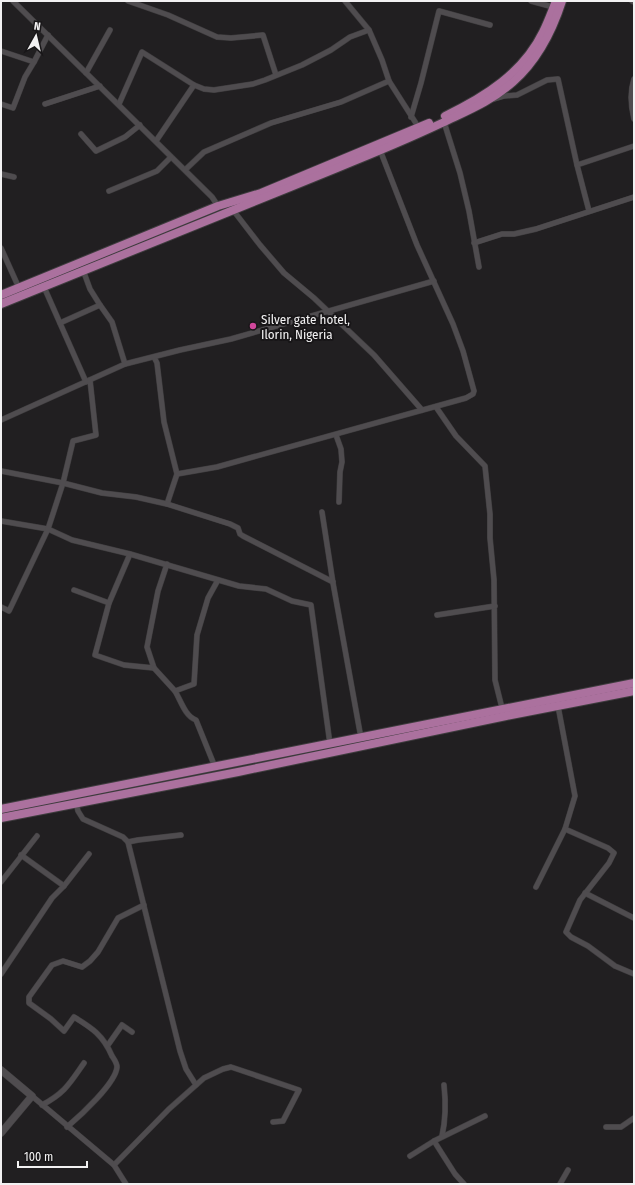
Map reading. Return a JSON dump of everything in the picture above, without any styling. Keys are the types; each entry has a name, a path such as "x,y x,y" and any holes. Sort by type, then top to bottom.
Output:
{"main road":[{"path":"6,296 44,287 422,133 464,114 487,101 514,81 534,60 547,38 562,1"},
{"path":"1,304 6,296 19,288 218,206 261,193 419,128 458,110 489,93 516,70 527,58 544,32 554,4"},
{"path":"175,223 179,231"},
{"path":"1,809 362,738 502,708 634,683"},
{"path":"1,818 238,772 634,691"}],"street":[{"path":"13,1 119,104 212,197 218,206"},
{"path":"128,1 168,15 217,37 231,38 263,35 276,76"},
{"path":"345,1 369,30 389,81 419,128"},
{"path":"531,1 554,4"},
{"path":"411,117 439,11 490,25"},
{"path":"86,73 110,30"},
{"path":"119,104 142,52 194,85 204,89 214,90 253,84 276,76 316,58 350,37 369,30"},
{"path":"1,104 13,108 25,77 48,35"},
{"path":"1,51 34,62"},
{"path":"487,101 504,96 517,95 547,80 558,79 589,211"},
{"path":"634,79 632,84 632,111 634,119"},
{"path":"185,170 204,152 264,126 285,118 341,102 389,81"},
{"path":"156,141 194,85"},
{"path":"45,104 100,86"},
{"path":"444,122 460,173 469,211 479,267"},
{"path":"81,134 96,151 125,137 140,125"},
{"path":"577,165 634,146"},
{"path":"177,474 217,467 336,435 470,397 473,394 474,391 463,351 453,324 417,245 380,150"},
{"path":"109,191 157,171 171,157"},
{"path":"1,174 14,177"},
{"path":"474,243 502,234 514,234 536,229 634,198"},
{"path":"233,210 284,273 314,298 374,355 422,410"},
{"path":"1,248 19,288"},
{"path":"83,270 90,289 112,322 125,364"},
{"path":"1,420 125,364 231,339 434,281"},
{"path":"1,607 9,611 48,529 63,483 73,441 96,435 88,381 44,287"},
{"path":"60,324 100,305"},
{"path":"157,362 167,353"},
{"path":"154,357 157,362 164,422 177,474 168,504"},
{"path":"436,407 456,436 485,466 490,514 490,538 495,606 495,680 502,708"},
{"path":"336,435 341,449 342,462 340,472 339,502"},
{"path":"1,471 63,483 102,493 136,497 168,504 230,524 238,528 240,534 243,536 333,582"},
{"path":"322,512 333,582 362,738"},
{"path":"1,521 48,529 72,540 167,564 239,586 266,589 292,601 311,605 330,744"},
{"path":"130,554 109,603 95,655 124,665 154,668"},
{"path":"167,564 158,591 148,647 154,668 175,691 190,718 196,720 215,767"},
{"path":"175,691 194,684 197,635 208,598 218,580"},
{"path":"74,590 109,603"},
{"path":"437,615 495,606"},
{"path":"536,887 565,829 574,796 558,706"},
{"path":"76,803 78,811 83,819 123,837 128,842 180,1051 186,1069 196,1085"},
{"path":"565,829 602,845 614,853 609,864 580,900 566,932 571,937 588,946 616,966 634,974"},
{"path":"128,842 181,835"},
{"path":"1,882 37,836"},
{"path":"1,974 52,898 64,886 89,854"},
{"path":"21,855 64,886"},
{"path":"586,893 634,918"},
{"path":"67,1127 100,1095 117,1068 116,1062 108,1045 97,1032 74,1016 64,1031 51,1019 29,1003 29,997 52,965 63,961 82,967 98,952 118,918 144,905"},
{"path":"108,1045 122,1024 132,1032"},
{"path":"42,1105 60,1094 68,1086 84,1063"},
{"path":"114,1165 169,1109 196,1085 212,1073 231,1067 299,1090 283,1121 273,1122"},
{"path":"1,1070 114,1165 126,1184"},
{"path":"442,1136 446,1112 444,1084"},
{"path":"1,1133 32,1096"},
{"path":"410,1156 442,1136 485,1116"},
{"path":"606,1127 621,1128 634,1118"},
{"path":"434,1141 455,1174 464,1184"},
{"path":"560,1184 568,1170"}],"place":[{"name":"Silver gate hotel, Ilorin, Nigeria","path":"253,326"}]}
